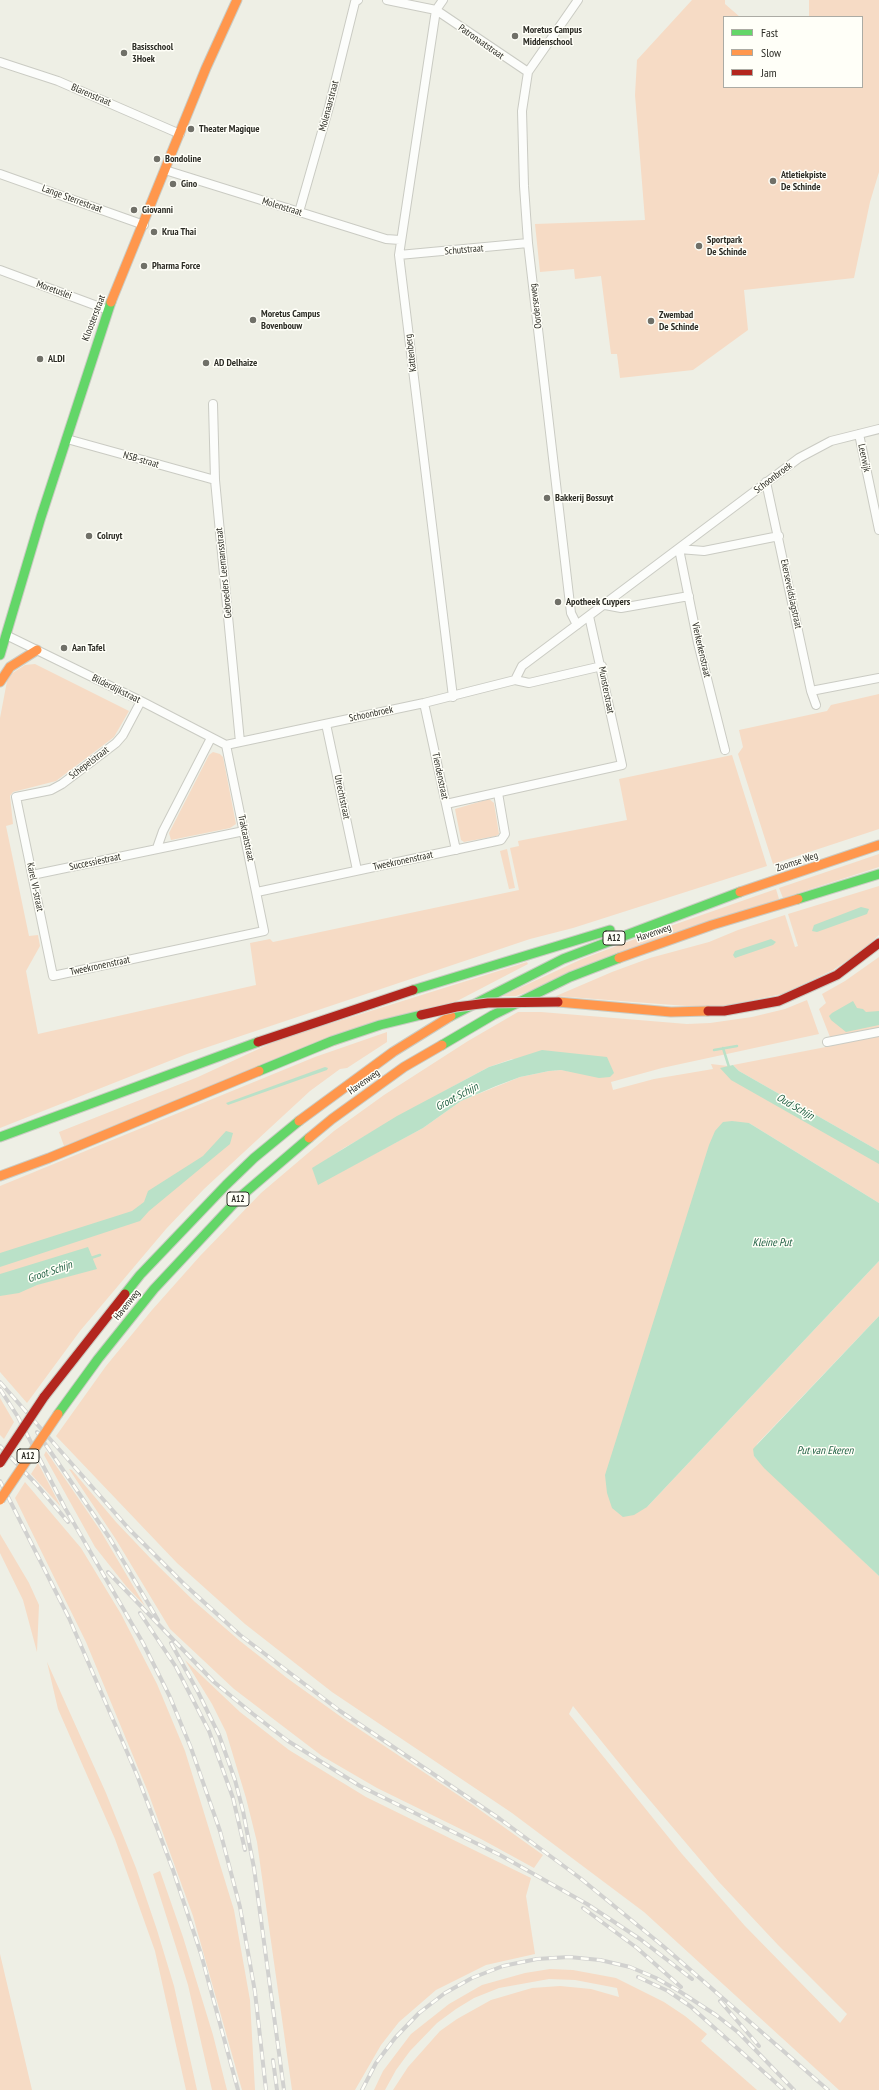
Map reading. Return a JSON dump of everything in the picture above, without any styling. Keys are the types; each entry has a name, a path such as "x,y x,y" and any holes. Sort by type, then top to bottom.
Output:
{"main road":[{"name":"Kloosterstraat","path":"0,655 3,634 108,310 144,225 164,170 237,0"},
{"path":"0,682 10,666 37,650"},
{"name":"Zoomse Weg","path":"721,898 879,845"},
{"name":"Havenweg","path":"0,1500 58,1414 98,1359 154,1289 240,1197 332,1119 404,1068 492,1015 590,969 705,927 879,874"},
{"path":"636,921 684,905 721,898"},
{"name":"Havenweg","path":"0,1463 44,1397 115,1305 186,1225 254,1158 316,1107 392,1052 440,1022 523,978 598,944 721,898"},
{"path":"0,1137 197,1063 266,1039 410,991 622,926"},
{"path":"0,1176 56,1155 332,1041 380,1025 456,1007 488,1003 558,1002 671,1012 700,1012 758,1005 778,1001 818,985 851,966 879,943"}],"street":[{"name":"Molenaarstraat","path":"299,212 329,107 355,2 358,0"},
{"path":"386,0 436,10 443,0"},
{"name":"Oorderseweg","path":"577,625 571,614 528,243 524,186 522,111 528,72 578,0"},
{"name":"Patronaatstraat","path":"436,10 528,72"},
{"name":"Kattenberg","path":"436,10 400,240 399,256 453,697"},
{"name":"Blarenstraat","path":"0,62 58,81 180,134"},
{"name":"Molenstraat","path":"164,170 386,239 400,240"},
{"name":"Lange Sterrestraat","path":"1,177 144,225"},
{"name":"Schutstraat","path":"399,256 528,243"},
{"name":"Moretuslei","path":"0,270 108,310"},
{"name":"Gebroeders Leemansstraat","path":"212,404 215,480 240,742"},
{"name":"Schoonbroek","path":"515,680 522,666 799,458 831,441 879,429"},
{"name":"Leerwijk","path":"858,434 879,530"},
{"name":"NSB-straat","path":"66,439 215,480"},
{"name":"Ekerseveldslagstraat","path":"766,482 779,536 811,691 816,705"},
{"path":"679,549 704,551 779,536"},
{"name":"Vierkerkenstraat","path":"679,549 725,750"},
{"path":"605,605 621,608 689,596"},
{"name":"Munsterstraat","path":"498,793 622,765 602,666 589,616"},
{"name":"Bilderdijkstraat","path":"3,634 141,701 226,745"},
{"name":"Schoonbroek","path":"226,745 453,697 515,680 528,683 602,666"},
{"path":"811,691 879,678"},
{"name":"Schepelstraat","path":"16,797 51,790 62,784 98,757 123,736 141,701"},
{"name":"Tiendenstraat","path":"424,703 456,850"},
{"name":"Utrechtstraat","path":"326,724 357,870"},
{"path":"157,848 164,831 211,738"},
{"name":"Traktaatstraat","path":"226,745 264,931"},
{"path":"446,804 498,793"},
{"name":"Tweekronenstraat","path":"257,892 497,842 504,837 505,834 498,793"},
{"name":"Karel VI-straat","path":"16,797 53,976"},
{"name":"Successiestraat","path":"32,875 244,831"},
{"name":"Tweekronenstraat","path":"53,976 264,931"},
{"path":"828,1042 879,1032"}],"shaded area":[{"name":"Sportpark De Schinde","path":"692,0 725,0 725,4 739,16 723,16 723,88 863,88 863,16 809,16 809,0 879,0 879,172 870,202 854,278 744,290 748,330 693,370 620,378 617,354 611,354 601,276 575,279 574,269 540,272 535,224 645,220 635,95 637,60"},
{"path":"35,664 129,711 114,737 56,781 13,792 10,796 13,824 6,826 29,936 38,935 40,946 26,971 38,1034 256,985 250,943 270,939 273,942 519,890 510,848 519,846 518,841 627,820 619,779 732,755 767,866 573,928 530,939 187,1054 0,1128 0,718 8,676 25,665"},
{"path":"879,694 879,829 773,864 738,754 743,747 739,730 827,711 831,705"},
{"path":"213,752 220,754 223,757 236,824 230,828 171,840 169,833 209,755"},
{"path":"489,799 494,803 499,834 496,836 464,842 461,840 455,809"},
{"path":"507,849 515,888 509,889 500,851"},
{"path":"879,854 879,867 783,898 779,888"},
{"path":"879,886 879,935 864,949 833,970 782,994 713,1008 556,996 612,972 650,958 709,942 738,930 785,915 795,947 798,946 788,914"},
{"path":"776,889 779,899 516,996 502,996 582,959"},
{"path":"879,957 879,1151 739,1071 733,1065 831,1046 830,1037 819,1009 826,1003 822,994 845,981"},
{"path":"527,962 528,964 459,1000 64,1146 59,1132 198,1077 278,1040"},
{"path":"807,1000 819,1034 662,1068 611,1082 613,1090 654,1079 713,1069 711,1064 728,1066 879,1162 879,1203 749,1123 647,1507 879,1261 879,1316 757,1444 754,1456 879,1576 879,2090 839,2090 644,1912 512,1813 332,1692 245,1624 177,1563 56,1436 106,1366 152,1310 200,1256 261,1193 334,1131 384,1095 468,1041 518,1012 541,1012 687,1024 710,1023 752,1017 785,1009","holes":["512,1059 572,1072 561,1070 549,1071 520,1077 461,1101 423,1128 318,1184 313,1169 344,1148 489,1067","573,1706 636,1784 719,1882 778,1945 847,2014 840,2023 745,1926 682,1854 569,1714"]},
{"path":"387,1032 387,1042 347,1068 340,1069 310,1091 204,1189 166,1229 80,1331 27,1403 0,1372 0,1186 315,1057"},
{"path":"0,1398 14,1422 4,1439 0,1435"},
{"path":"46,1451 100,1530 145,1606 126,1586 95,1547 44,1455"},
{"path":"38,1463 60,1505 60,1506 31,1474"},
{"path":"69,1469 72,1470 116,1522 153,1561 195,1602 240,1641 287,1678 344,1719 473,1805 543,1855 534,1868 481,1839 377,1788 322,1756 234,1689 170,1629 115,1538"},
{"path":"25,1482 81,1548 121,1614 157,1684 185,1751 234,1910 250,2000 255,2090 242,2090 193,1916 148,1792 86,1642 15,1498"},
{"path":"0,1534 29,1583 39,1605 37,1652 23,1600 0,1553"},
{"path":"185,1660 240,1712 289,1750 366,1797 531,1878 526,1896 535,1954 486,1965 436,1990 399,2022 381,2045 355,2090 292,2090 257,1842 246,1798 226,1732 212,1704"},
{"path":"47,1662 106,1793 136,1868 174,1986 197,2090 186,2090 155,1951 115,1839 58,1709"},
{"path":"160,1871 183,1937 213,2035 227,2090 212,2090 188,1985 153,1874"},
{"path":"0,1954 32,2090 0,2090"},
{"path":"550,1969 573,1970 616,1978 664,2002 685,2016 707,2034 701,2041 757,2090 393,2090 408,2067 440,2031 457,2019 491,2000 532,1988 560,1986 591,1989 619,1997 617,1988 575,1980 549,1979 499,1988 474,1998 456,2009 437,2023 410,2051 396,2070 385,2090 374,2090 383,2071 411,2034 449,2004 482,1985 525,1973"}],"water":[{"path":"861,907 869,909 867,914 817,932 812,931 814,925"},
{"path":"771,939 776,942 773,945 735,958 733,955 735,951"},
{"path":"853,1001 857,1008 863,1009 866,1012 879,1011 879,1025 846,1032 831,1020 829,1016 832,1013"},
{"path":"542,1050 607,1057 614,1073 610,1077 599,1078 561,1070 549,1071 520,1077 496,1086 461,1101 423,1128 318,1185 312,1168 397,1116 489,1067"},
{"path":"733,1065 739,1071 879,1151 879,1164 731,1080 720,1068"},
{"path":"325,1067 328,1068 327,1070 228,1105 226,1103"},
{"name":"Kleine Put","path":"732,1121 749,1123 879,1203 879,1261 647,1507 634,1515 623,1517 612,1508 607,1493 605,1475 709,1145 715,1131 723,1122"},
{"path":"226,1131 233,1133 230,1144 149,1211 140,1221 0,1267 0,1253 132,1211 144,1202 148,1191 203,1156"},
{"path":"88,1247 97,1269 37,1285 19,1293 0,1296 0,1274"},
{"name":"Put van Ekeren","path":"879,1316 879,1576 764,1468 754,1456 753,1449"}],"waterway":[{"name":"Oud Schijn","path":"714,1050 737,1046"},
{"name":"Oud Schijn","path":"723,1048 729,1067"},
{"name":"Groot Schijn","path":"91,1258 100,1255"}],"railway":[{"path":"0,1382 130,1530 184,1584 240,1635 340,1711 500,1819 580,1878 663,1946 828,2090"},
{"path":"0,1389 18,1417 65,1508 143,1643 170,1697 191,1748 220,1831 240,1907 255,1992 266,2090"},
{"path":"37,1432 109,1537 158,1620"},
{"path":"0,1446 37,1485 68,1522"},
{"path":"0,1481 69,1618 137,1775 173,1870 201,1954 238,2090"},
{"path":"108,1572 214,1682 288,1741 360,1786 500,1855 587,1904 640,1939 692,1979"},
{"path":"140,1613 176,1667 209,1731 233,1798 245,1850"},
{"path":"171,1643 198,1692 219,1735 235,1780 243,1811 254,1868 284,2090"},
{"path":"583,1908 637,1948 681,1987"},
{"path":"362,2090 376,2063 395,2038 419,2013 445,1993 472,1978 503,1966 537,1959 569,1957 600,1960 630,1967 656,1978 679,1991 716,2015 739,2033 794,2090"},
{"path":"638,1977 668,1991 690,2006 784,2090"},
{"path":"720,2001 759,2046"},
{"path":"273,2060 277,2090"}],"traffic: fast":[{"path":"0,655 41,517 111,302"},
{"path":"798,899 879,874"},
{"path":"451,1016 563,959 740,892"},
{"path":"413,990 610,930"},
{"path":"442,1045 493,1015 570,977 619,958"},
{"path":"259,1071 332,1041 380,1025 421,1015"},
{"path":"0,1137 258,1042"},
{"path":"125,1294 140,1275 226,1185 254,1158 299,1121"},
{"path":"58,1414 98,1359 154,1289 240,1197 309,1138"}],"traffic: slow":[{"path":"111,302 206,68 237,0"},
{"path":"0,682 10,667 37,650"},
{"path":"740,892 879,845"},
{"path":"619,958 712,925 798,899"},
{"path":"558,1002 671,1012 708,1011"},
{"path":"299,1121 393,1052 451,1016"},
{"path":"309,1138 332,1119 404,1067 442,1045"},
{"path":"0,1176 49,1158 259,1071"},
{"path":"0,1500 58,1414"}],"traffic: jam":[{"path":"708,1011 724,1011 779,1001 837,975 879,943"},
{"path":"258,1042 413,990"},
{"path":"421,1015 456,1007 488,1003 558,1002"},
{"path":"44,1397 125,1294"},
{"path":"0,1463 44,1397"}],"place":[{"name":"Moretus Campus Middenschool","path":"515,36"},
{"name":"Basisschool 3Hoek","path":"124,53"},
{"name":"Theater Magique","path":"191,129"},
{"name":"Bondoline","path":"157,159"},
{"name":"Atletiekpiste De Schinde","path":"773,181"},
{"name":"Gino","path":"173,184"},
{"name":"Giovanni","path":"134,210"},
{"name":"Krua Thai","path":"154,232"},
{"name":"Sportpark De Schinde","path":"699,246"},
{"name":"Pharma Force","path":"144,266"},
{"name":"Moretus Campus Bovenbouw","path":"253,320"},
{"name":"Zwembad De Schinde","path":"651,321"},
{"name":"ALDI","path":"40,359"},
{"name":"AD Delhaize","path":"206,363"},
{"name":"Bakkerij Bossuyt","path":"547,498"},
{"name":"Colruyt","path":"89,536"},
{"name":"Apotheek Cuypers","path":"558,602"},
{"name":"Aan Tafel","path":"64,648"}]}
